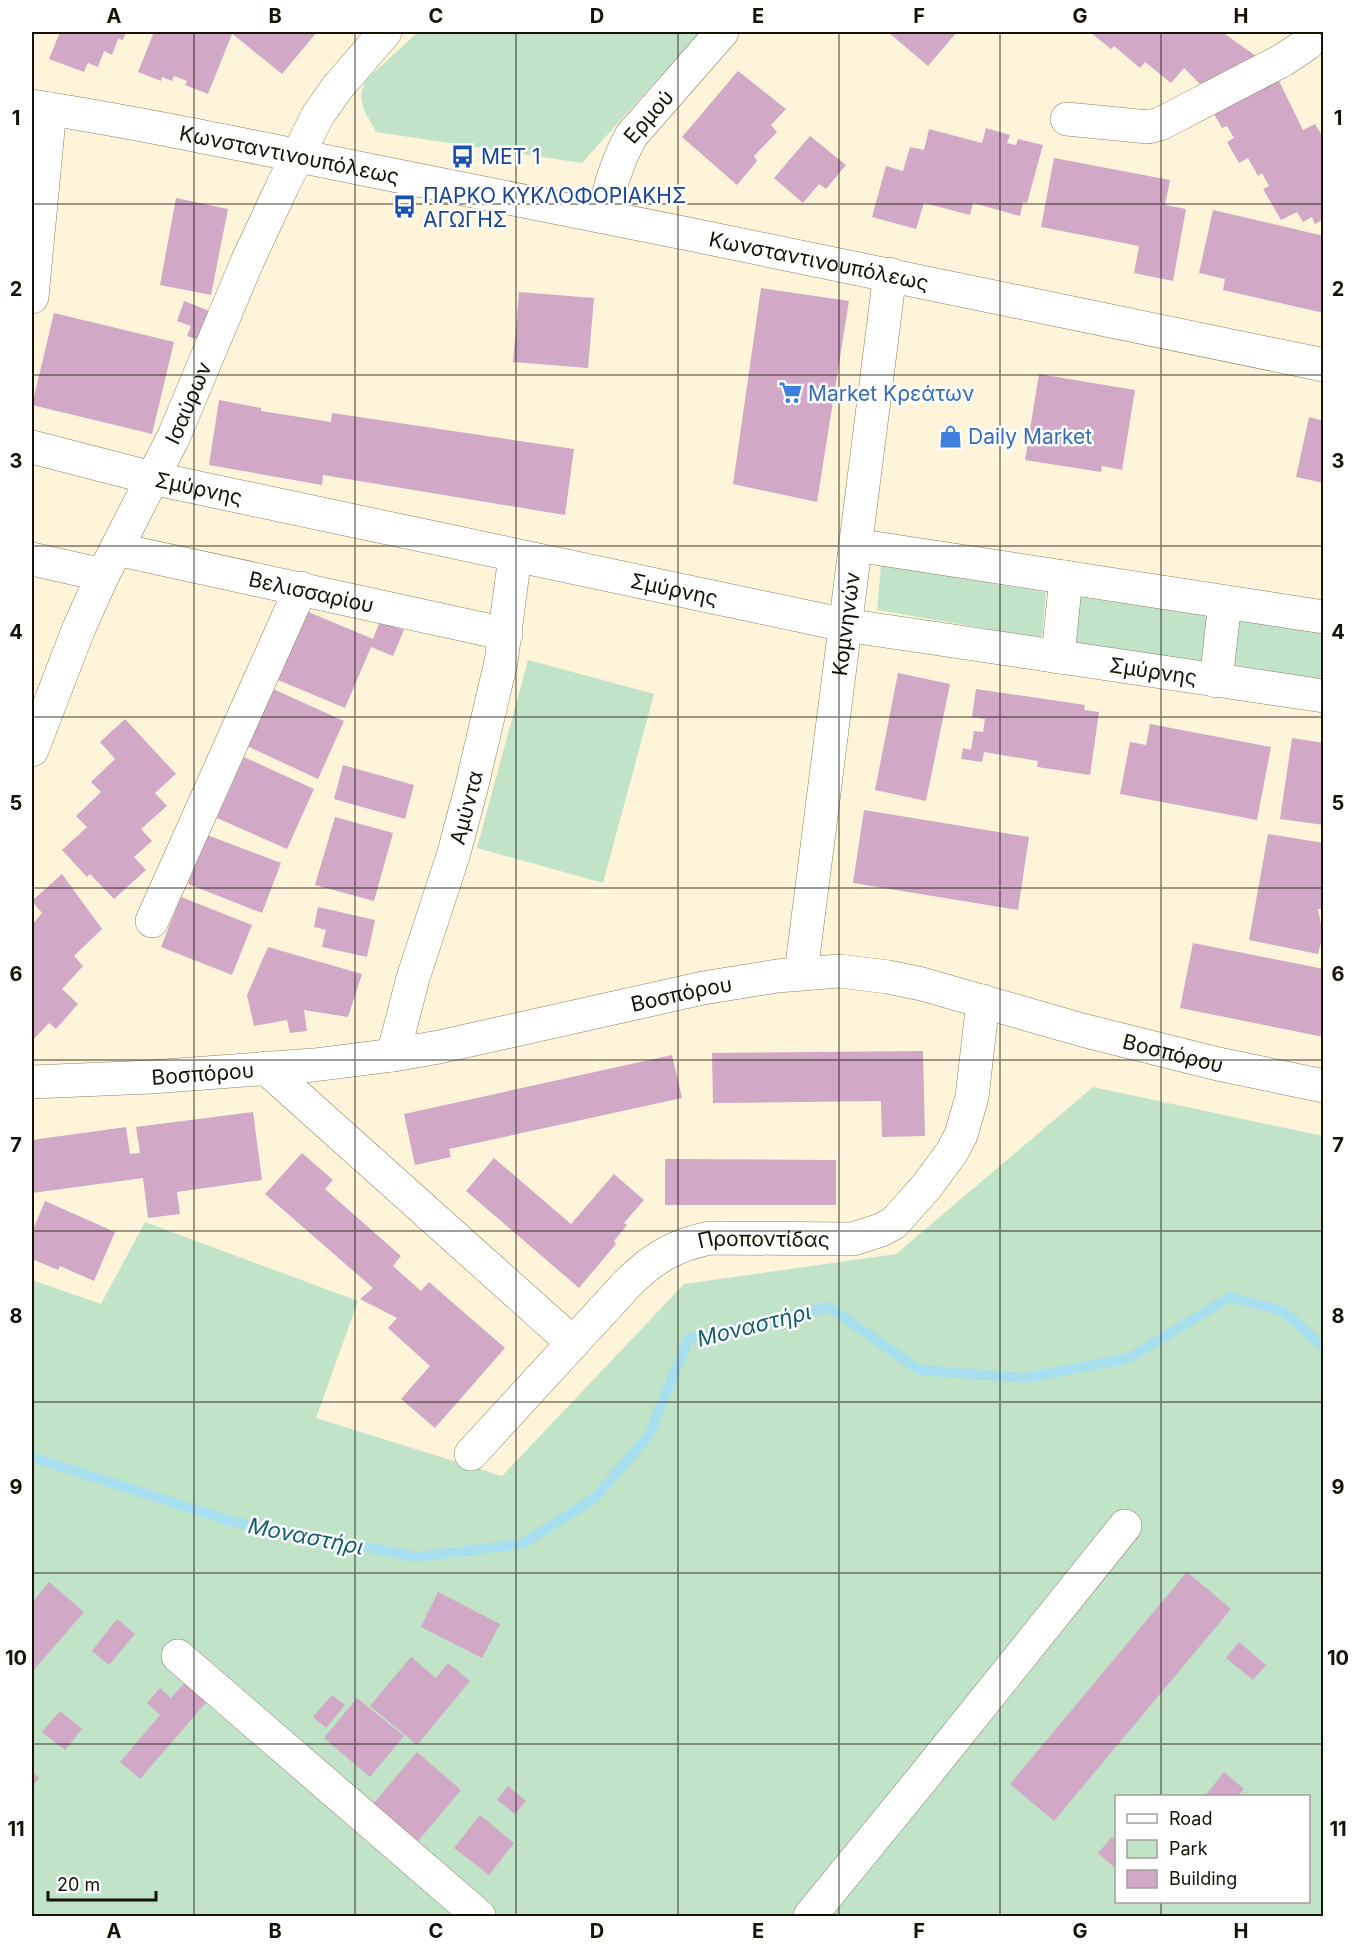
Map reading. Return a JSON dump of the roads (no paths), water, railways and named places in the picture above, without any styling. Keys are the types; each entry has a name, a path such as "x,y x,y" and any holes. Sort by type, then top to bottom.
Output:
{"street":[{"name":"Ισαύρων","path":"32,750 79,628 109,562 174,436 247,262 298,154 327,102 385,32"},
{"name":"Ερμού","path":"604,216 614,174 631,136 722,32"},
{"path":"1067,118 1148,127 1160,124 1308,45"},
{"name":"Κωνσταντινουπόλεως","path":"41,107 298,154 890,274 1323,365"},
{"path":"32,297 41,107"},
{"name":"Κομνηνών","path":"801,973 890,274"},
{"name":"Σμύρνης","path":"32,447 152,478 845,625 1323,696"},
{"path":"855,545 1323,617"},
{"name":"Αμύντα","path":"393,1055 418,962 459,834 499,672 515,556"},
{"name":"Βελισσαρίου","path":"32,559 109,562 301,588 506,634"},
{"path":"1058,657 1066,577"},
{"path":"152,921 301,588"},
{"path":"1216,681 1225,602"},
{"name":"Βοσπόρου","path":"32,1082 151,1077 314,1065 393,1055 459,1043 671,994 742,981 801,973 839,971 877,975 922,984 1094,1033 1218,1064 1323,1086"},
{"name":"Προποντίδας","path":"471,1454 647,1265 660,1256 689,1242 710,1238 853,1239 894,1223 927,1186 952,1152 961,1135 972,1097 983,1001"},
{"path":"266,1068 573,1343"},
{"path":"810,1917 1125,1526"},
{"path":"178,1656 479,1917"}],"waterway":[{"name":"Μοναστήρι","path":"32,1457 230,1521 417,1557 522,1544 595,1498 649,1435 689,1338 829,1307 919,1370 1026,1378 1129,1358 1230,1297 1283,1311 1324,1348"}],"place":[{"name":"ΜΕΤ 1","path":"463,156"},
{"name":"ΠΑΡΚΟ ΚΥΚΛΟΦΟΡΙΑΚΗΣ ΑΓΩΓΗΣ","path":"405,207"},
{"name":"Market Κρεάτων","path":"790,393"},
{"name":"Daily Market","path":"950,436"}]}
